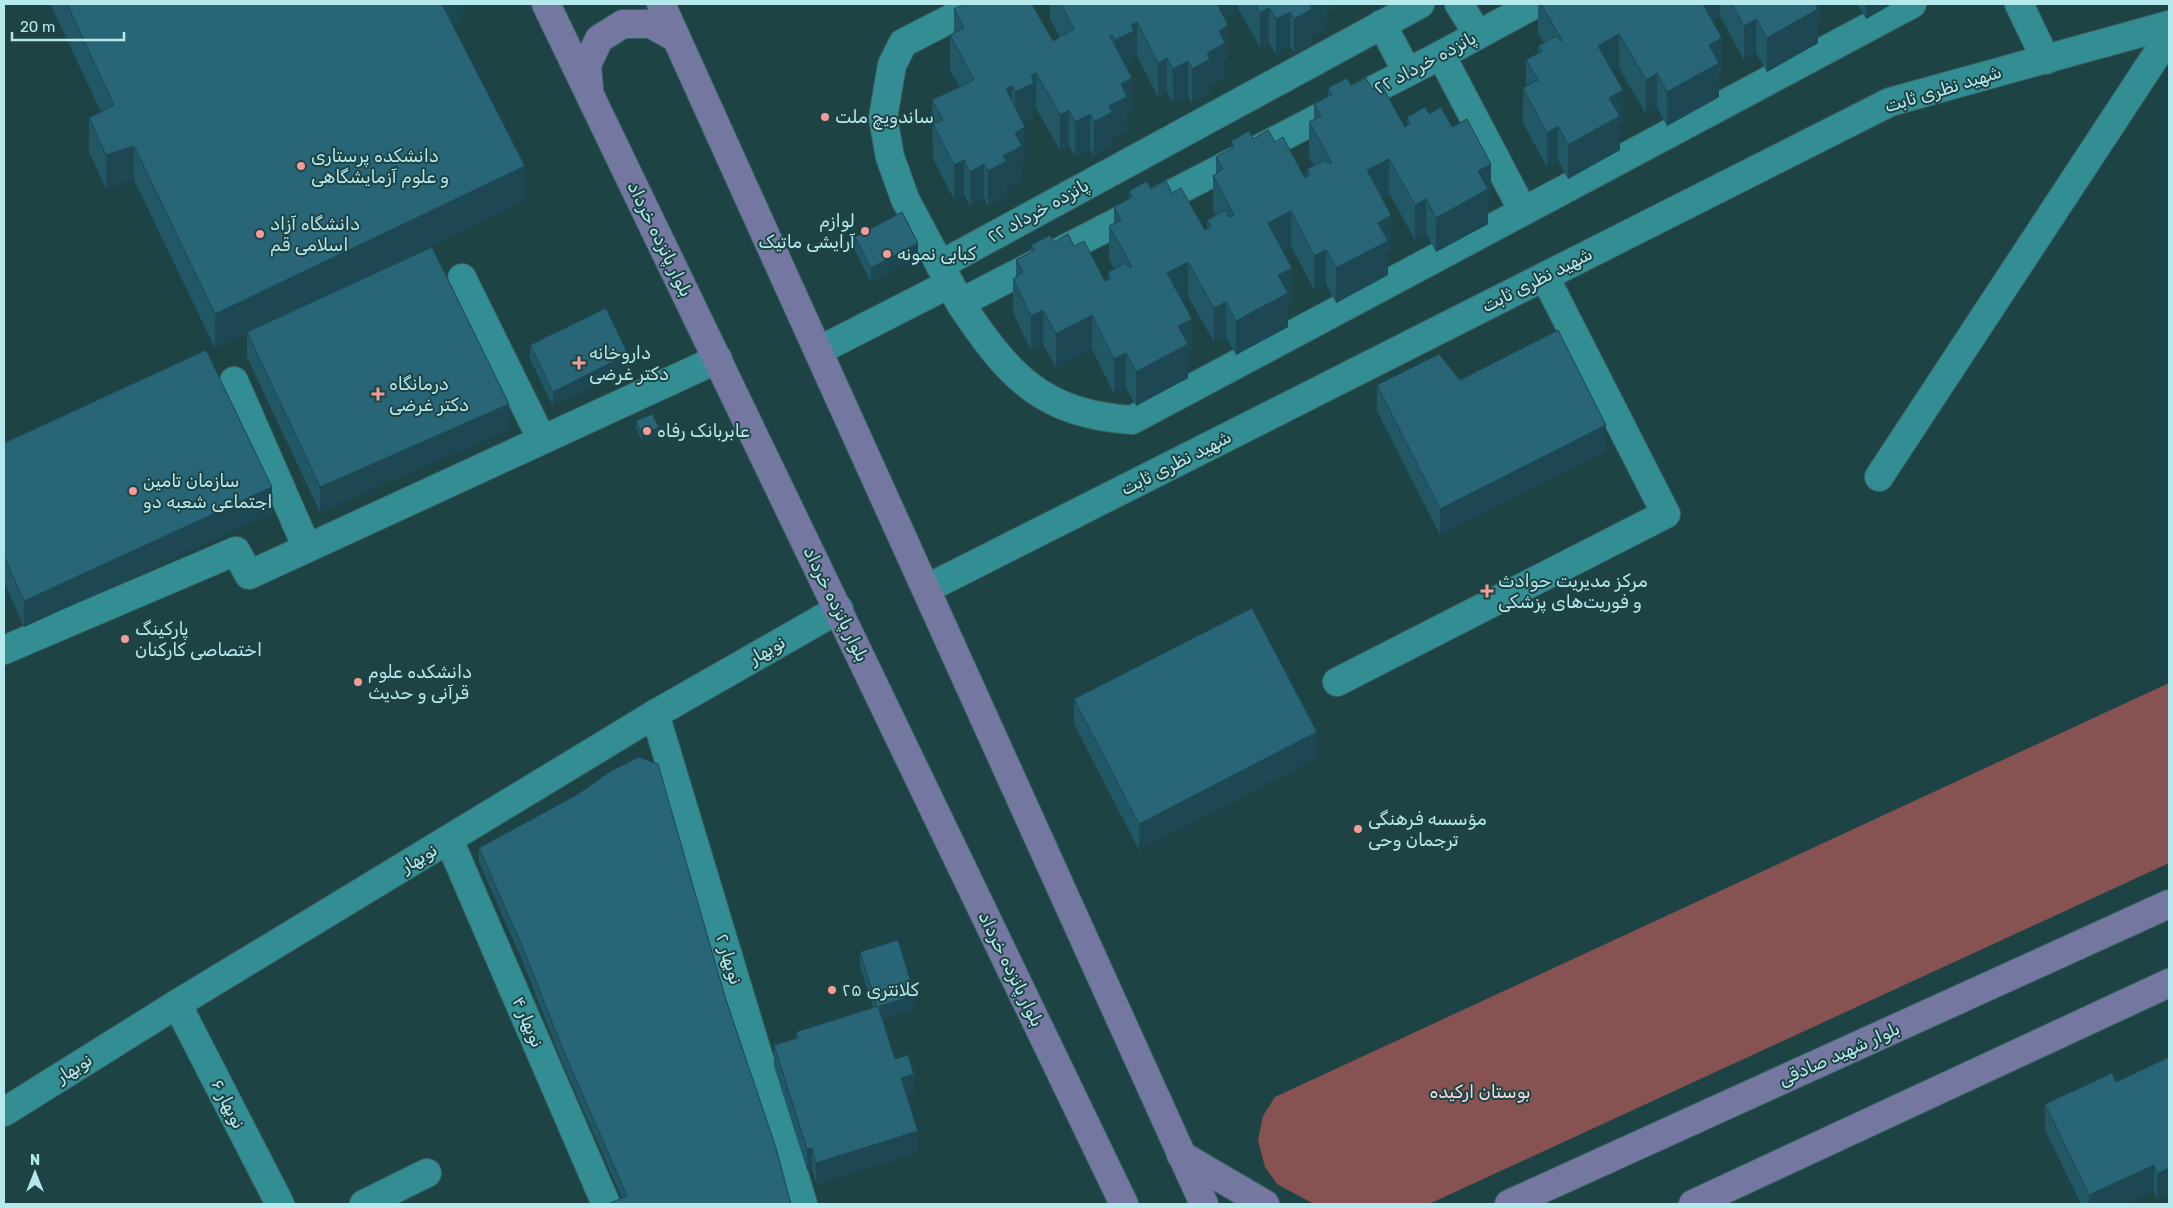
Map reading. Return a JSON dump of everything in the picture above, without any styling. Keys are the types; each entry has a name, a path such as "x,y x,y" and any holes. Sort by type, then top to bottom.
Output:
{"main road":[{"name":"بلوار پانزده خرداد","path":"546,4 838,609 1117,1198"},
{"path":"661,4 1204,1204"},
{"path":"589,93 587,64 599,39 623,24 651,24 676,38"},
{"name":"بلوار شهید صادقی","path":"1509,1204 2169,904"},
{"path":"1693,1204 2169,983"},
{"path":"1181,1155 1265,1204"}],"street":[{"path":"979,4 903,43 892,65 883,118 890,157 905,199 950,284 986,342 1011,371 1038,393 1067,408 1100,418 1132,420 1912,4"},
{"name":"پانزده خرداد ۲۲","path":"950,284 1382,24 1420,4"},
{"path":"1459,4 1478,35"},
{"name":"پانزده خرداد ۲۲","path":"818,350 950,284 1407,72 1535,4"},
{"path":"2019,4 2046,60"},
{"path":"1382,24 1407,72"},
{"name":"شهید نظری ثابت","path":"926,589 1890,102 2169,26"},
{"path":"1879,477 2169,36"},
{"path":"1441,55 1523,211"},
{"path":"1337,682 1666,514 1545,276"},
{"path":"462,278 542,440"},
{"path":"4,650 236,551 249,575 718,359"},
{"path":"234,381 307,548"},
{"name":"نوبهار","path":"6,1105 449,840 654,714 838,609"},
{"name":"نوبهار ۲","path":"654,714 803,1204"},
{"name":"نوبهار ۴","path":"449,840 606,1204"},
{"name":"نوبهار ۶","path":"177,1004 280,1204"},
{"path":"364,1204 427,1174"}],"green space":[{"name":"بوستان ارکیده","path":"2169,683 2169,863 1429,1204 1314,1204 1277,1184 1265,1167 1258,1140 1263,1116 1275,1097"}],"building":[{"name":"دانشکده پرستاری و علوم آزمایشگاهی","path":"67,4 442,4 525,166 215,314 134,146 106,155 89,118 114,105"},
{"path":"964,4 1032,4 1053,41 1074,29 1061,4 1217,4 1228,25 1219,31 1225,43 1207,53 1210,59 1192,69 1188,61 1173,69 1167,58 1158,63 1137,22 1131,25 1134,31 1115,40 1112,35 1110,36 1132,78 1121,84 1127,97 1109,106 1112,112 1094,122 1090,114 1075,122 1069,110 1060,115 1036,73 1031,76 1034,83 1015,92 1012,86 1006,89 1025,127 1015,133 1022,146 1003,156 1007,161 988,171 984,164 970,172 964,160 954,165 933,124 943,120 932,100 974,80 950,35 964,28 954,9"},
{"path":"1255,4 1310,4 1312,9 1294,19 1290,12 1276,19 1269,8 1260,13"},
{"path":"1541,4 1703,4 1722,38 1709,45 1719,63 1667,92 1657,73 1646,80 1619,34 1598,46 1623,90 1609,98 1620,116 1568,145 1558,126 1547,133 1523,88 1538,80 1526,60 1542,51 1538,46 1557,36 1560,41 1562,40"},
{"path":"1732,4 1815,4 1818,9 1767,38 1756,19 1744,26"},
{"path":"1347,78 1351,85 1366,78 1372,89 1381,84 1405,127 1410,124 1407,117 1425,107 1429,114 1441,107 1452,127 1467,119 1491,164 1478,171 1488,189 1436,218 1426,199 1415,205 1389,159 1367,170 1391,215 1378,223 1388,241 1336,268 1326,250 1314,256 1291,211 1268,223 1292,268 1278,275 1288,293 1236,321 1226,302 1214,308 1188,262 1167,273 1192,319 1178,326 1188,344 1136,372 1126,353 1114,359 1092,315 1056,334 1043,310 1031,316 1013,279 1023,272 1016,260 1035,250 1031,245 1050,235 1054,242 1068,234 1074,246 1084,241 1105,281 1111,278 1108,272 1126,263 1129,268 1132,267 1109,226 1121,220 1114,207 1132,197 1129,191 1147,181 1151,189 1166,181 1172,193 1181,188 1205,230 1211,227 1207,220 1226,210 1229,217 1234,215 1213,176 1223,169 1216,157 1234,147 1231,141 1249,131 1253,139 1268,130 1275,142 1283,137 1305,178 1310,174 1307,169 1326,160 1329,164 1332,163 1309,122 1321,116 1314,104 1332,94 1328,88"},
{"path":"902,212 918,243 871,268 855,237"},
{"name":"درمانگاه دکتر غرضی","path":"432,247 509,404 320,487 247,332"},
{"name":"داروخانه دکتر غرضی","path":"606,308 628,354 553,392 530,345"},
{"path":"1558,330 1606,425 1440,509 1377,385 1439,354 1460,380"},
{"name":"سازمان تامین اجتماعی شعبه دو","path":"206,350 272,487 24,601 4,556 4,443"},
{"path":"652,414 659,427 642,435 636,421"},
{"path":"1252,608 1317,732 1139,824 1074,699"},
{"path":"639,757 658,764 725,997 776,1148 791,1204 608,1204 627,1196 561,1045 522,946 479,848 578,794 611,771"},
{"path":"898,940 915,995 877,1007 860,952"},
{"path":"878,1006 895,1059 908,1055 914,1074 901,1078 918,1131 816,1163 812,1148 807,1149 774,1045 798,1038 796,1032"},
{"path":"2169,1057 2169,1168 2157,1174 2154,1165 2089,1195 2045,1104 2112,1073 2116,1082"}],"place":[{"name":"ساندویچ ملت","path":"825,117"},
{"name":"دانشکده پرستاری و علوم آزمایشگاهی","path":"301,166"},
{"name":"لوازم آرایشی ماتیک","path":"865,231"},
{"name":"دانشگاه آزاد اسلامی قم","path":"260,234"},
{"name":"کبابی نمونه","path":"887,254"},
{"name":"داروخانه دکتر غرضی","path":"579,363"},
{"name":"درمانگاه دکتر غرضی","path":"378,394"},
{"name":"عابربانک رفاه","path":"647,431"},
{"name":"سازمان تامین اجتماعی شعبه دو","path":"133,491"},
{"name":"مرکز مدیریت حوادث و فوریت‌های پزشکی","path":"1487,591"},
{"name":"پارکینگ اختصاصی کارکنان","path":"125,639"},
{"name":"دانشکده علوم قرآنی و حدیث","path":"358,682"},
{"name":"مؤسسه فرهنگی ترجمان وحی","path":"1358,829"},
{"name":"کلانتری ۲۵","path":"832,990"}]}
